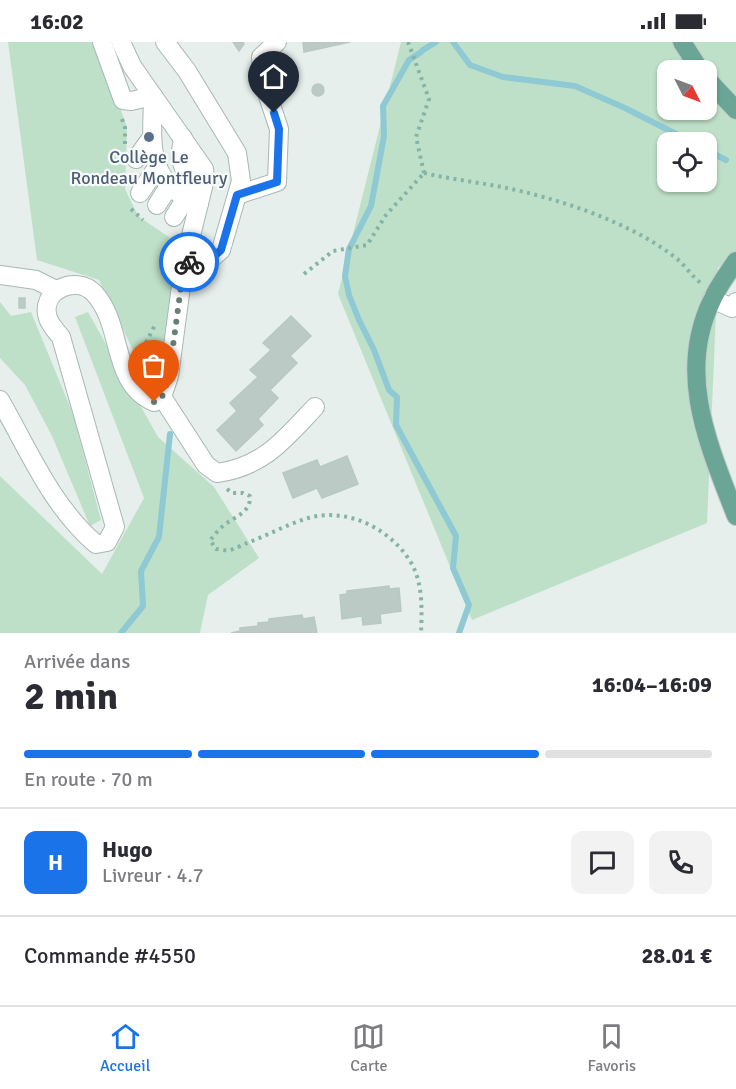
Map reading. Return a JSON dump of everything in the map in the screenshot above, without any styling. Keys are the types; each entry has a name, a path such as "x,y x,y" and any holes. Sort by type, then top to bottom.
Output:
{"main road":[{"path":"682,42 693,60"},
{"path":"717,90 736,110"},
{"path":"736,261 710,293 697,350 698,395 703,428 736,516"}],"street":[{"path":"102,42 123,100 148,109 183,138 204,169 205,179 166,174"},
{"path":"121,42 175,178 166,174"},
{"path":"165,42 187,70 237,153 241,181 221,250 212,258 186,262"},
{"path":"237,195 277,182 279,129 263,81 261,57 277,42"},
{"path":"0,400 62,508 78,529 96,544 107,542 115,526 61,337 48,319 47,303 56,290 66,285 81,285 93,291 105,306 126,377 136,391 146,399 154,402 162,397 169,376 186,262 166,174 148,109"},
{"path":"153,200 166,174"},
{"path":"153,200 166,174"},
{"path":"153,200 166,174"},
{"path":"0,275 36,280 56,290"},
{"path":"710,293 732,308 736,302"},
{"path":"162,397 206,465 217,473 235,470 257,461 282,443 315,407"}],"path":[{"path":"408,42 429,99 416,136 424,173"},
{"path":"304,274 333,251 367,245 386,215 424,173"},
{"path":"424,173 502,187 589,211 652,242 674,256 710,293"},
{"path":"217,473 225,487 232,493 243,493 250,496 250,504 245,511 222,527 210,540 216,549 230,550 303,519 328,513 354,519 377,528 392,538 411,561 422,606 421,633"}],"green space":[{"path":"8,42 96,42 127,127 125,189 138,216 173,240 177,318 148,381 99,280 37,260"},
{"path":"401,42 736,42 736,263 718,267 707,523 472,620 338,294"},
{"path":"0,302 11,316 31,312 73,414 101,520 90,526 52,436 25,385 0,358"},
{"path":"88,312 158,437 214,487 259,558 208,595 200,633 0,633 0,476 102,574 144,498 75,317"}],"building":[{"path":"233,42 243,42 244,44 239,51"},
{"path":"303,42 350,42 304,52"},
{"path":"320,84 323,85 323,95 316,96 313,95 312,88 313,85"},
{"path":"19,298 25,298 25,308 19,308"},
{"path":"291,316 311,336 290,356 297,363 270,390 278,398 258,419 263,425 236,451 217,430 237,411 230,403 258,377 250,370 271,350 263,343"},
{"path":"347,456 358,484 322,498 317,488 293,498 283,473 317,460 320,467"},
{"path":"389,586 389,589 399,588 401,611 380,614 381,623 363,625 362,616 342,619 340,595 347,594 347,591"},
{"path":"302,615 303,619 314,617 317,633 231,633 240,631 240,628 269,622 269,619"}],"waterway":[{"path":"423,50 436,42"},
{"path":"453,42 470,65 503,77 575,86 672,132"},
{"path":"421,52 409,60 383,106 384,136 371,206 349,249 345,276 349,295 389,390 397,397 396,425 456,536 453,568 469,605 459,633"},
{"path":"717,156 726,160"},
{"path":"121,633 143,606 141,571 159,537 170,434"}],"way so far":[{"path":"154,402 162,397 169,376 184,264 189,262"}],"place":[{"name":"Collège Le Rondeau Montfleury","path":"149,137"}],"route":[{"path":"189,262 212,258 221,250 237,195 277,182 279,129 274,113"}]}
